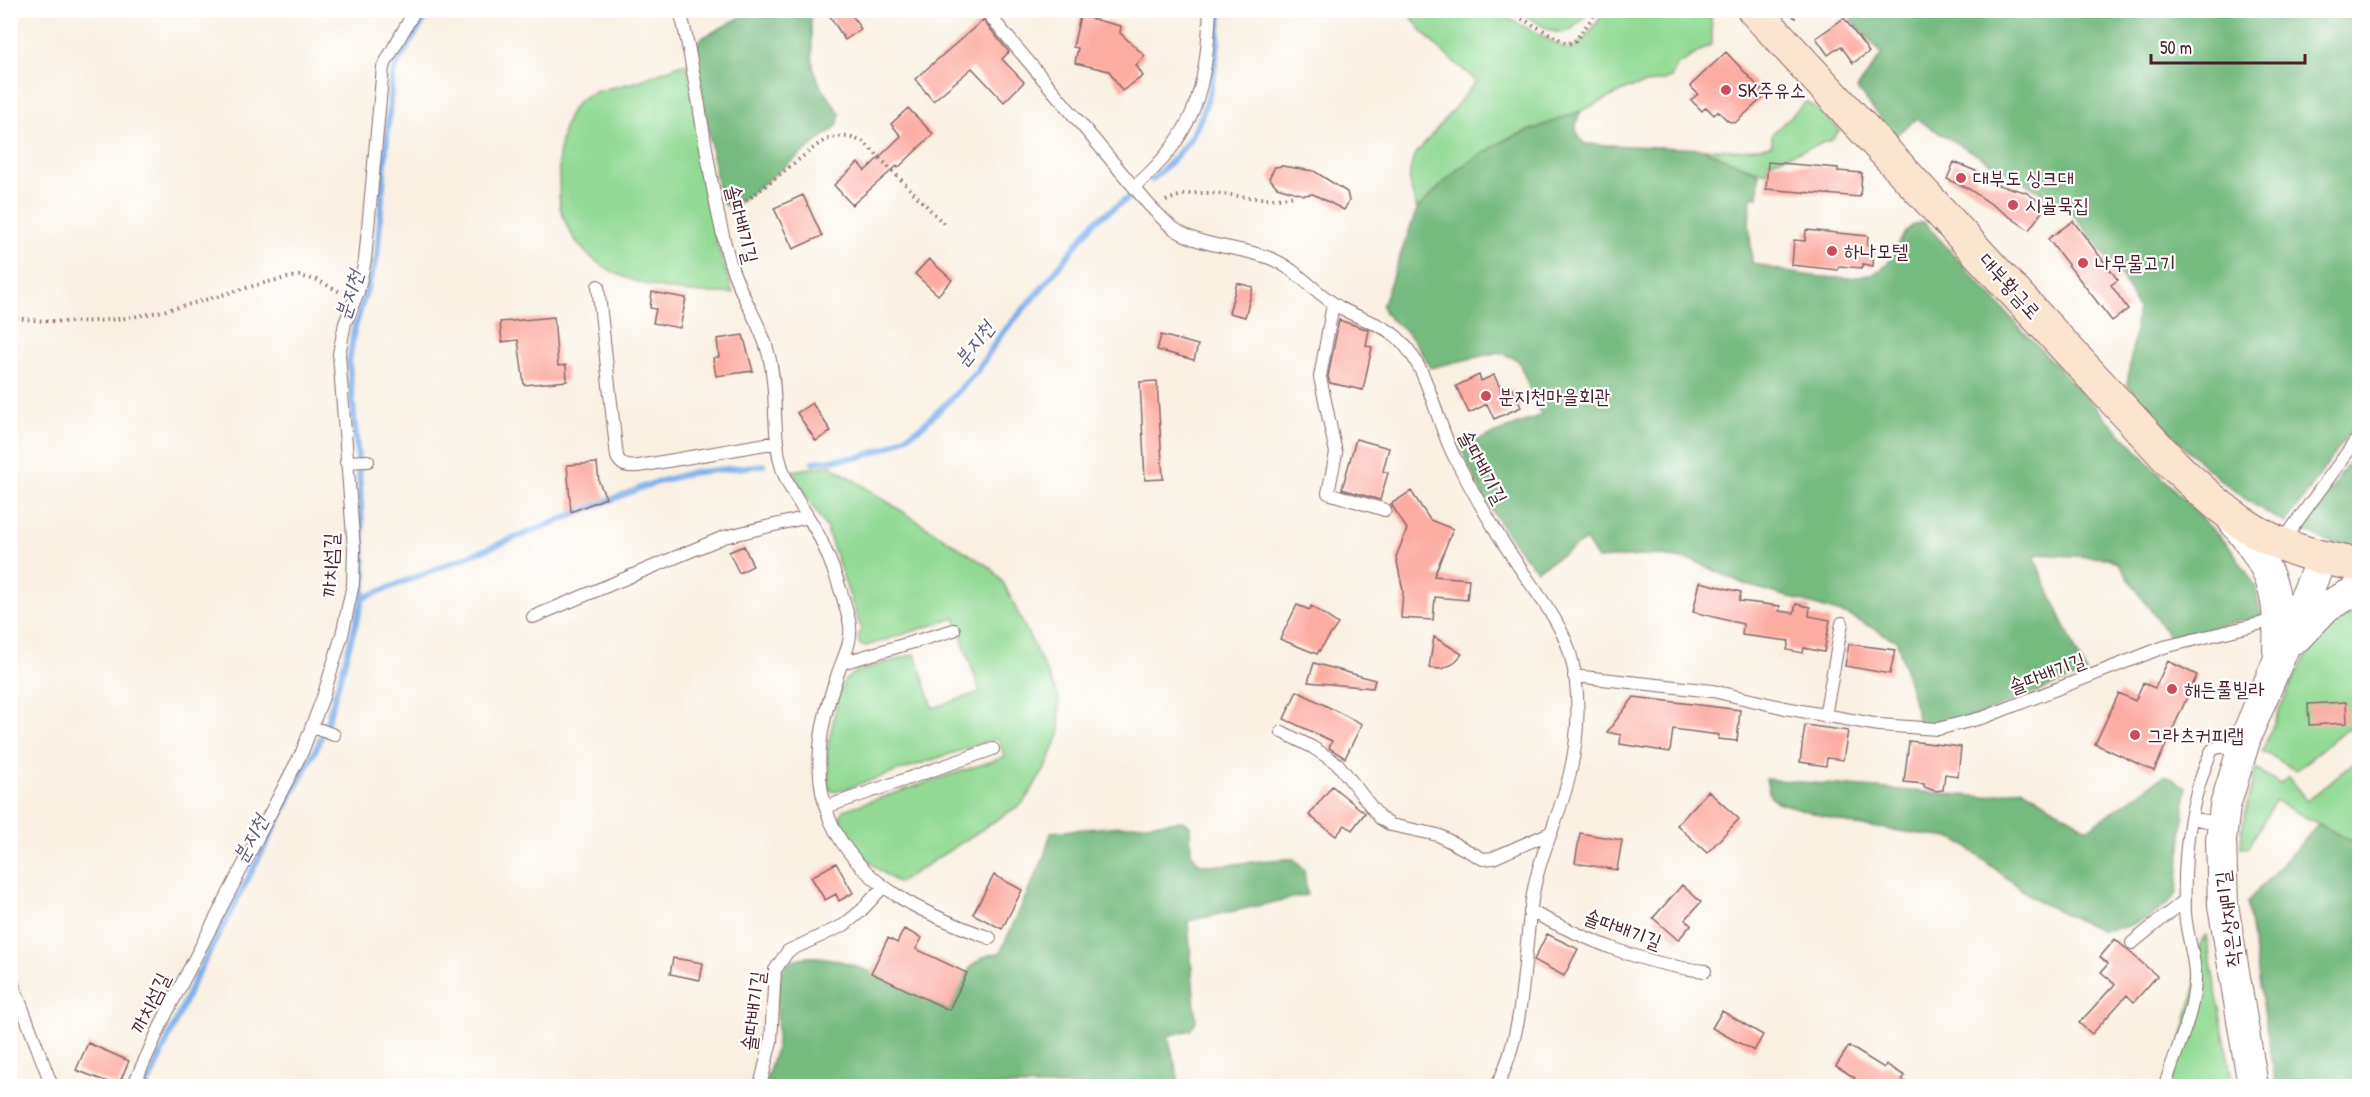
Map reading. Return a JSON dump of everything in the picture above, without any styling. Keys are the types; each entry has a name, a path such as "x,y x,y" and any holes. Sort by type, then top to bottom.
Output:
{"main road":[{"name":"대부황금로","path":"1754,10 2167,457 2230,516 2280,545 2322,558 2360,565"}],"street":[{"path":"2230,516 2268,570 2275,589 2279,619 2278,662"},
{"name":"작은상재미길","path":"2253,1086 2223,905 2221,858 2223,824 2229,789 2240,753 2322,558"},
{"path":"2278,662 2318,614 2342,596 2360,589"}],"lane":[{"name":"까치섬길","path":"133,1086 166,1014 313,727 342,635 352,584 354,549 339,354 365,260 383,67 415,10"},
{"name":"솔따배기길","path":"680,10 720,222 737,284 758,323 770,358 778,442 784,474 822,541 849,620 851,634 825,714 818,753 819,777 826,807 840,840 867,874 883,887 924,911 990,938"},
{"name":"솔따배기길","path":"985,10 1134,187 1173,228 1186,235 1270,258 1286,266 1333,304 1386,329 1413,356 1426,382 1447,444 1485,514 1559,628 1570,653 1574,676 1577,717 1575,743 1570,773 1535,881 1518,1027 1505,1069 1497,1086"},
{"path":"1134,187 1171,151 1191,118 1206,66 1210,10"},
{"path":"598,286 617,456 620,463 628,467 639,466 778,442"},
{"path":"1333,304 1320,377 1336,453 1328,493 1385,510"},
{"path":"2280,545 2360,435"},
{"path":"346,462 368,461"},
{"path":"533,617 724,537 808,518"},
{"name":"솔따배기길","path":"1574,676 1713,691 1825,716 1914,729 1961,725 2164,647 2279,619"},
{"path":"1825,716 1842,623"},
{"path":"842,663 954,630"},
{"path":"313,727 334,735"},
{"path":"1282,732 1312,747 1338,765 1380,818 1391,825 1438,835 1483,859 1493,858 1550,833"},
{"name":"작은상재미길","path":"2165,1086 2195,983 2195,963 2185,915 2185,869 2191,818 2203,770 2212,750 2221,746 2240,753"},
{"path":"826,807 993,749"},
{"path":"2191,818 2223,824"},
{"name":"솔따배기길","path":"760,1086 771,1041 775,970 788,951 844,926 883,887"},
{"name":"작은상재미길","path":"2132,944 2185,900"},
{"name":"솔따배기길","path":"1530,911 1591,940 1653,963 1705,971"},
{"path":"10,976 52,1086"}],"path":[{"path":"1506,10 1568,44 1575,41 1598,10"},
{"path":"720,222 827,138 841,135 865,142 946,226"},
{"path":"1153,209 1175,197 1189,193 1208,192 1261,199 1296,196"},
{"path":"10,317 86,323 130,318 299,276 317,280 336,289 352,304"}],"green space":[{"path":"752,11 810,11 813,67 820,85 840,114 837,126 733,207 726,206 720,200 695,50 700,39"},
{"path":"1408,11 1495,11 1567,49 1584,39 1605,11 1711,11 1712,44 1677,65 1671,78 1629,88 1581,111 1507,139 1459,168 1417,209 1410,182 1411,168 1416,154 1475,83 1472,77 1429,38"},
{"path":"1518,11 1589,11 1571,29 1556,32"},
{"path":"1844,11 2359,11 2359,419 2286,523 2262,510 2219,479 2181,444 2127,385 2138,309 2123,279 2075,216 2030,186 1916,119 1895,136 1857,89 1882,54"},
{"path":"687,63 716,241 733,293 682,291 656,287 630,280 608,269 588,254 572,235 560,206 561,140 566,121 576,104 588,95 604,89 636,82"},
{"path":"1807,101 1840,130 1831,140 1768,162 1767,173 1735,164 1703,149 1742,150 1772,145 1772,134"},
{"path":"1581,111 1576,129 1585,144 1703,149 1759,173 1758,197 1751,197 1749,222 1752,263 1781,271 1820,277 1857,277 1872,274 1890,261 1909,228 1924,222 2023,331 2232,550 2255,585 2261,616 2170,638 2118,563 2109,558 2036,554 2035,560 2086,673 1972,717 1927,726 1919,721 1897,641 1848,615 1744,584 1694,561 1656,555 1598,559 1586,540 1537,570 1513,542 1493,512 1461,447 1541,415 1518,360 1499,352 1430,368 1413,339 1389,317 1382,306 1417,209 1459,168 1507,139"},
{"path":"2359,448 2359,542 2338,544 2303,529"},
{"path":"830,465 991,568 1004,584 1059,698 1060,732 1047,766 1023,803 899,883 872,864 851,840 839,821 843,810 1005,757 998,738 835,792 828,788 825,762 838,696 845,680 858,671 915,654 933,708 980,692 955,618 866,646 860,645 858,638 861,629 826,527 791,471"},
{"path":"2356,607 2360,619 2359,737 2350,727 2296,770 2262,751 2288,690 2310,651 2338,619"},
{"path":"2359,758 2359,832 2351,841 2275,801 2248,848 2241,847 2242,828 2256,769 2280,784 2288,777 2307,801"},
{"path":"2165,775 2186,787 2177,893 2169,903 2147,919 2125,927 2102,931 2037,901 1956,839 1850,824 1777,802 1770,795 1766,779 1985,797 2022,788 2088,829"},
{"path":"1182,821 1190,825 1191,853 1200,864 1223,865 1294,859 1304,870 1307,895 1188,921 1196,1021 1190,1030 1168,1036 1180,1086 764,1086 777,1042 779,982 788,964 806,957 829,959 856,966 949,1010 962,981 973,965 989,955 1000,953 1044,857 1051,832"},
{"path":"2319,824 2351,841 2359,832 2359,1086 2276,1086 2247,902"},
{"path":"2206,935 2233,1086 2170,1086 2200,968 2200,945"}],"building":[{"path":"826,10 849,10 861,29 845,40"},
{"path":"1080,16 1121,26 1120,33 1145,56 1136,65 1143,76 1122,91 1109,71 1075,63 1078,48 1073,47"},
{"path":"1844,18 1869,52 1853,63 1841,46 1828,55 1816,38"},
{"path":"983,20 1009,52 1002,59 1024,82 1004,102 972,68 933,101 915,79"},
{"path":"1726,52 1766,95 1735,123 1728,121 1718,111 1714,115 1706,107 1702,111 1691,100 1698,94 1690,86"},
{"path":"908,108 933,134 898,168 897,166 852,205 834,185 858,163 865,171 901,136 891,124"},
{"path":"1768,162 1838,168 1838,171 1862,173 1860,197 1766,189"},
{"path":"1954,162 1978,172 1975,179 2025,192 2046,206 2029,230 1969,189 1947,179"},
{"path":"1275,167 1314,171 1347,192 1349,201 1344,210 1313,194 1304,195 1277,187 1269,178"},
{"path":"803,195 822,236 793,249 774,208"},
{"path":"2073,221 2118,280 2111,285 2128,309 2112,321 2048,239"},
{"path":"1806,230 1868,236 1867,246 1874,247 1873,266 1863,264 1862,268 1839,266 1838,270 1792,265 1794,240 1805,241"},
{"path":"929,259 952,280 938,295 915,274"},
{"path":"1237,283 1253,287 1245,317 1229,313"},
{"path":"652,292 686,298 680,328 653,323 656,309 650,308"},
{"path":"554,317 558,366 566,365 567,381 524,385 518,340 502,342 500,322"},
{"path":"1339,320 1369,330 1366,346 1372,347 1363,390 1330,383 1328,377"},
{"path":"743,335 753,371 716,376 713,358 719,357 717,339"},
{"path":"1161,335 1198,345 1194,360 1157,350"},
{"path":"1479,375 1481,381 1494,375 1503,394 1513,389 1521,407 1494,419 1487,404 1469,413 1456,386"},
{"path":"1157,381 1163,479 1145,480 1140,382"},
{"path":"812,403 831,431 816,441 797,413"},
{"path":"1356,439 1389,448 1383,471 1388,473 1380,500 1342,489"},
{"path":"597,463 599,482 606,498 571,512 567,465"},
{"path":"1411,491 1430,520 1453,529 1434,576 1469,579 1467,600 1435,597 1433,620 1401,618 1403,591 1396,557 1407,529 1391,504"},
{"path":"744,546 753,566 739,573 729,552"},
{"path":"1700,582 1741,592 1739,601 1780,606 1779,611 1794,613 1796,604 1810,607 1809,616 1830,620 1824,652 1804,648 1803,653 1787,650 1789,641 1742,635 1743,624 1693,612"},
{"path":"1297,605 1310,610 1311,606 1338,624 1317,654 1280,639"},
{"path":"1434,637 1462,654 1453,664 1442,669 1429,668"},
{"path":"1849,644 1895,650 1890,674 1845,666"},
{"path":"2168,661 2197,675 2154,771 2095,744 2119,693 2135,701 2143,683 2155,688"},
{"path":"1314,663 1375,680 1373,688 1308,682"},
{"path":"1297,691 1362,724 1345,758 1329,748 1332,741 1284,719"},
{"path":"1634,697 1740,710 1737,741 1718,739 1719,735 1673,729 1670,752 1620,744 1621,735 1607,732"},
{"path":"2346,702 2347,723 2309,725 2308,704"},
{"path":"1805,725 1848,731 1843,760 1827,758 1826,766 1800,762"},
{"path":"1909,741 1961,747 1958,776 1945,774 1943,790 1935,791 1924,787 1924,784 1904,782"},
{"path":"1332,786 1365,813 1352,830 1345,825 1336,836 1309,815"},
{"path":"1708,791 1739,819 1707,853 1677,825"},
{"path":"1580,833 1622,840 1617,870 1575,863"},
{"path":"836,863 853,893 839,901 836,894 825,900 811,877"},
{"path":"994,875 1022,890 1002,929 973,914"},
{"path":"1682,885 1701,902 1685,920 1691,925 1678,940 1653,918"},
{"path":"904,929 922,938 916,949 967,973 949,1010 871,973 888,938 897,943"},
{"path":"1547,934 1578,949 1564,976 1534,960"},
{"path":"2115,939 2157,976 2134,1002 2127,995 2092,1034 2079,1023 2115,984 2101,972 2108,964 2100,957"},
{"path":"673,958 703,963 700,980 670,974"},
{"path":"1722,1011 1763,1035 1754,1051 1712,1028"},
{"path":"88,1043 129,1061 118,1086 76,1070"},
{"path":"1849,1046 1884,1068 1886,1064 1905,1076 1902,1080 1912,1086 1849,1086 1855,1078 1836,1066"}],"waterway":[{"name":"분지천","path":"147,1086 193,983 317,747 328,720 363,598 365,577 359,471 349,362 354,330 377,257 392,77 397,64 430,10"},
{"name":"분지천","path":"1152,180 1187,143 1203,113 1216,62 1220,10"},
{"name":"분지천","path":"813,462 860,457 889,447 920,428 977,371 1000,336 1047,282 1095,221 1130,197"},
{"name":"분지천","path":"363,598 651,484 690,473 764,465"}],"place":[{"name":"SK주유소","path":"1726,90"},
{"name":"대부도 싱크대","path":"1961,178"},
{"name":"시골묵집","path":"2013,205"},
{"name":"하나모텔","path":"1832,251"},
{"name":"나무물고기","path":"2083,263"},
{"name":"분지천마을회관","path":"1486,396"},
{"name":"해든풀빌라","path":"2172,689"},
{"name":"그라츠커피랩","path":"2135,735"}]}
